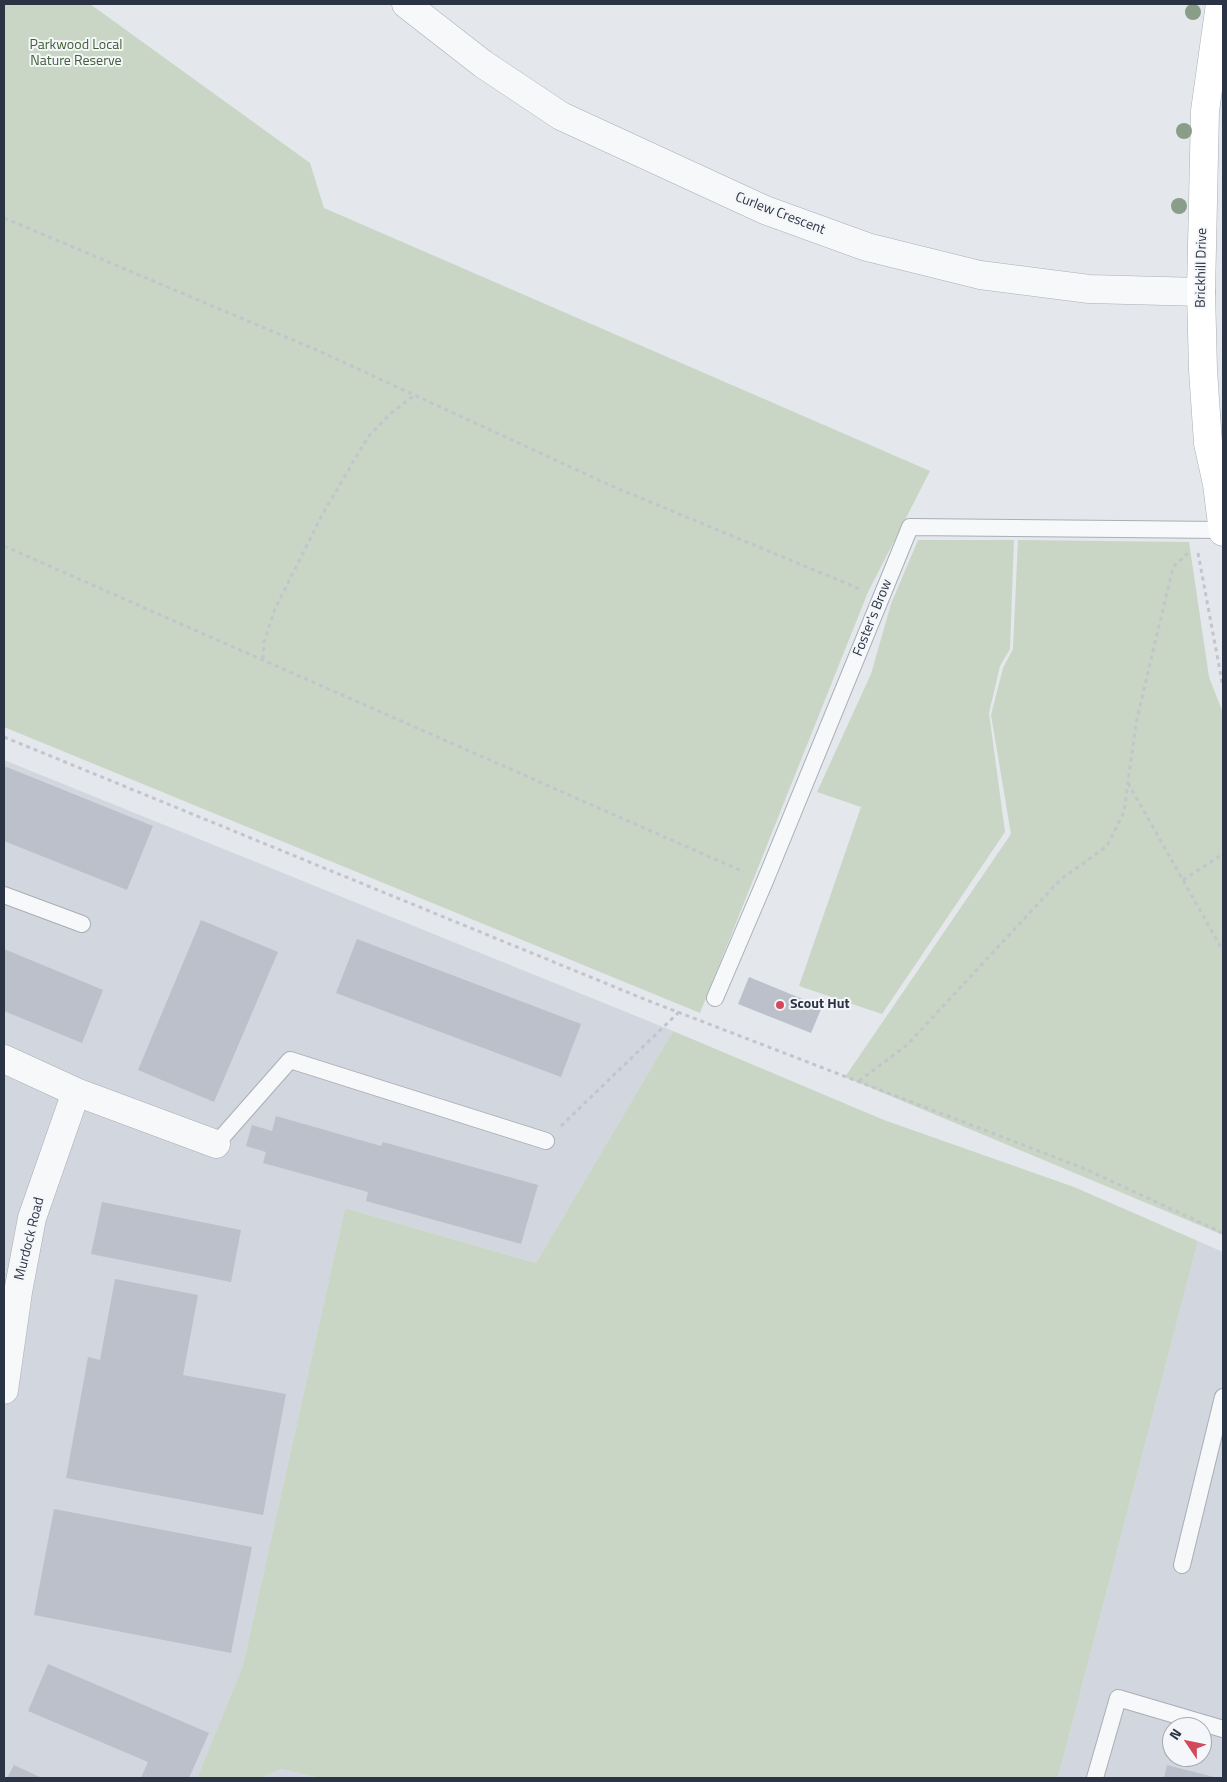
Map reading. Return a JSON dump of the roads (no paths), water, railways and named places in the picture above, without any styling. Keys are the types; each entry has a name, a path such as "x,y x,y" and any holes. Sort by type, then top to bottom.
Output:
{"street":[{"name":"Curlew Crescent","path":"406,4 482,64 561,116 678,171 774,213 868,246 980,275 1089,289 1201,292"},
{"name":"Brickhill Drive","path":"1220,4 1201,292 1203,370 1208,443 1220,484 1223,531"},
{"path":"4,1059 76,1092 216,1144"},
{"name":"Murdock Road","path":"4,1390 11,1289 32,1218 76,1092"}],"lane":[{"name":"Foster's Brow","path":"715,998 910,527 1223,531"},
{"path":"4,895 82,924"},
{"path":"216,1144 290,1060 546,1141"},
{"path":"1182,1565 1223,1397"},
{"path":"1095,1778 1118,1698 1223,1729"}],"place":[{"name":"Scout Hut","path":"780,1005"}],"park label":[{"name":"Parkwood Local Nature Reserve","path":"76,54"}]}
